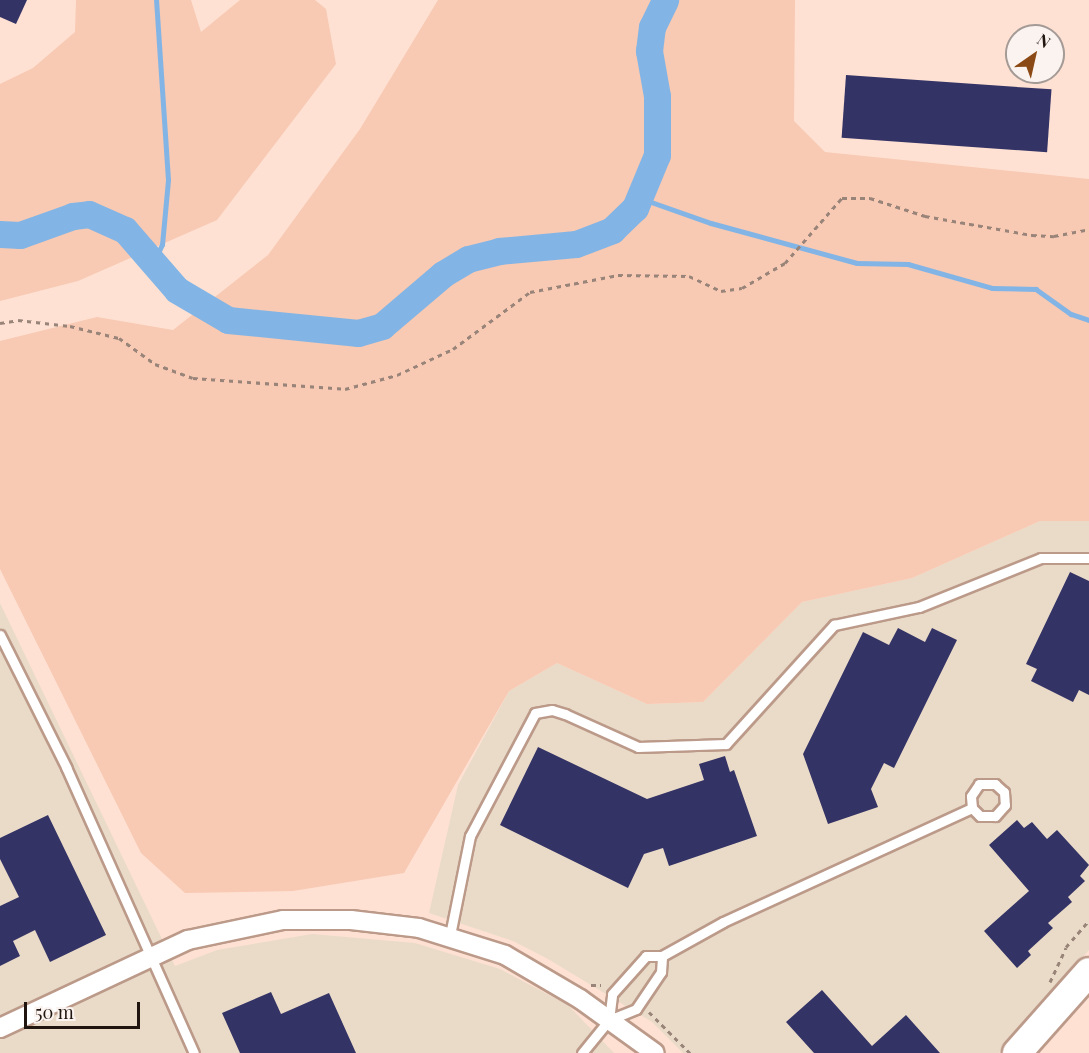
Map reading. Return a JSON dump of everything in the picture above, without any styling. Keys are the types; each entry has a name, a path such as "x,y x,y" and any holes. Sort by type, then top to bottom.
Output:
{"main road":[{"path":"1017,1053 1089,972"}],"street":[{"path":"0,1028 153,955 212,933 283,920 386,922 450,935 497,952 537,972 609,1020 634,1045 655,1053"}],"lane":[{"path":"450,935 470,836 535,713 552,710 565,714 638,747 726,744 834,625 919,607 1041,558 1089,558"},
{"path":"0,635 153,955 194,1053"},
{"path":"609,1020 612,994 628,972 646,956 662,956 723,922 972,808"},
{"path":"582,1053 609,1020 636,1009 662,972 662,956"}],"path":[{"path":"0,323 18,320 70,326 119,338 155,364 193,378 345,389 373,384 453,349 530,292 590,278 626,275 689,276 721,291 762,280 785,263 813,226 842,198 856,197 969,225 1032,235 1054,236 1089,229"},
{"path":"1047,987 1066,947 1089,921"},
{"path":"649,1012 690,1053"}],"shaded area":[{"path":"76,0 191,0 201,32 240,0 315,0 326,9 336,64 217,220 78,281 0,301 0,84 33,68 75,32"},
{"path":"438,0 795,0 794,121 825,152 1089,179 1089,521 1040,521 912,578 802,602 703,702 647,704 557,663 509,691 404,873 293,891 185,893 141,853 0,569 0,341 97,317 173,330 268,255 360,129"},
{"path":"1040,521 1089,521 1089,950 999,1053 683,1053 652,1022 548,959 513,941 429,913 458,785 509,691 557,663 647,704 703,702 802,602 912,578"},
{"path":"0,603 175,966 217,950 312,934 415,943 500,969 568,1005 614,1053 0,1053"}],"building":[{"path":"0,0 27,0 16,24 0,17"},
{"path":"846,75 1051,89 1047,152 842,138"},
{"path":"1070,572 1089,581 1089,695 1079,690 1073,702 1031,681 1037,669 1026,664"},
{"path":"898,628 925,642 932,628 957,640 894,768 884,763 871,789 878,807 828,824 803,754 863,632 889,645"},
{"path":"538,747 647,799 704,780 699,764 725,756 730,772 734,770 757,836 669,866 663,848 644,854 628,888 500,825"},
{"path":"48,815 106,935 50,962 35,930 13,941 20,956 0,966 0,906 19,897 0,859 0,838"},
{"path":"1017,820 1024,828 1032,822 1047,839 1057,830 1089,865 1080,876 1085,881 1068,897 1072,902 1048,923 1053,928 1028,951 1031,955 1017,968 984,931 1029,891 989,845"},
{"path":"822,990 872,1046 906,1015 940,1053 814,1053 786,1022"},
{"path":"271,992 281,1014 329,993 356,1053 240,1053 222,1013"}],"waterway":[{"path":"152,266 162,245 168,180 156,0"},
{"path":"0,234 20,235 73,216 89,214 125,230 177,290 228,320 358,333 382,326 443,274 468,259 499,251 576,244 612,230 635,208 657,155 657,96 649,51 652,27 665,0"},
{"path":"640,198 711,223 857,263 908,264 992,288 1036,289 1071,314 1089,320"}]}
